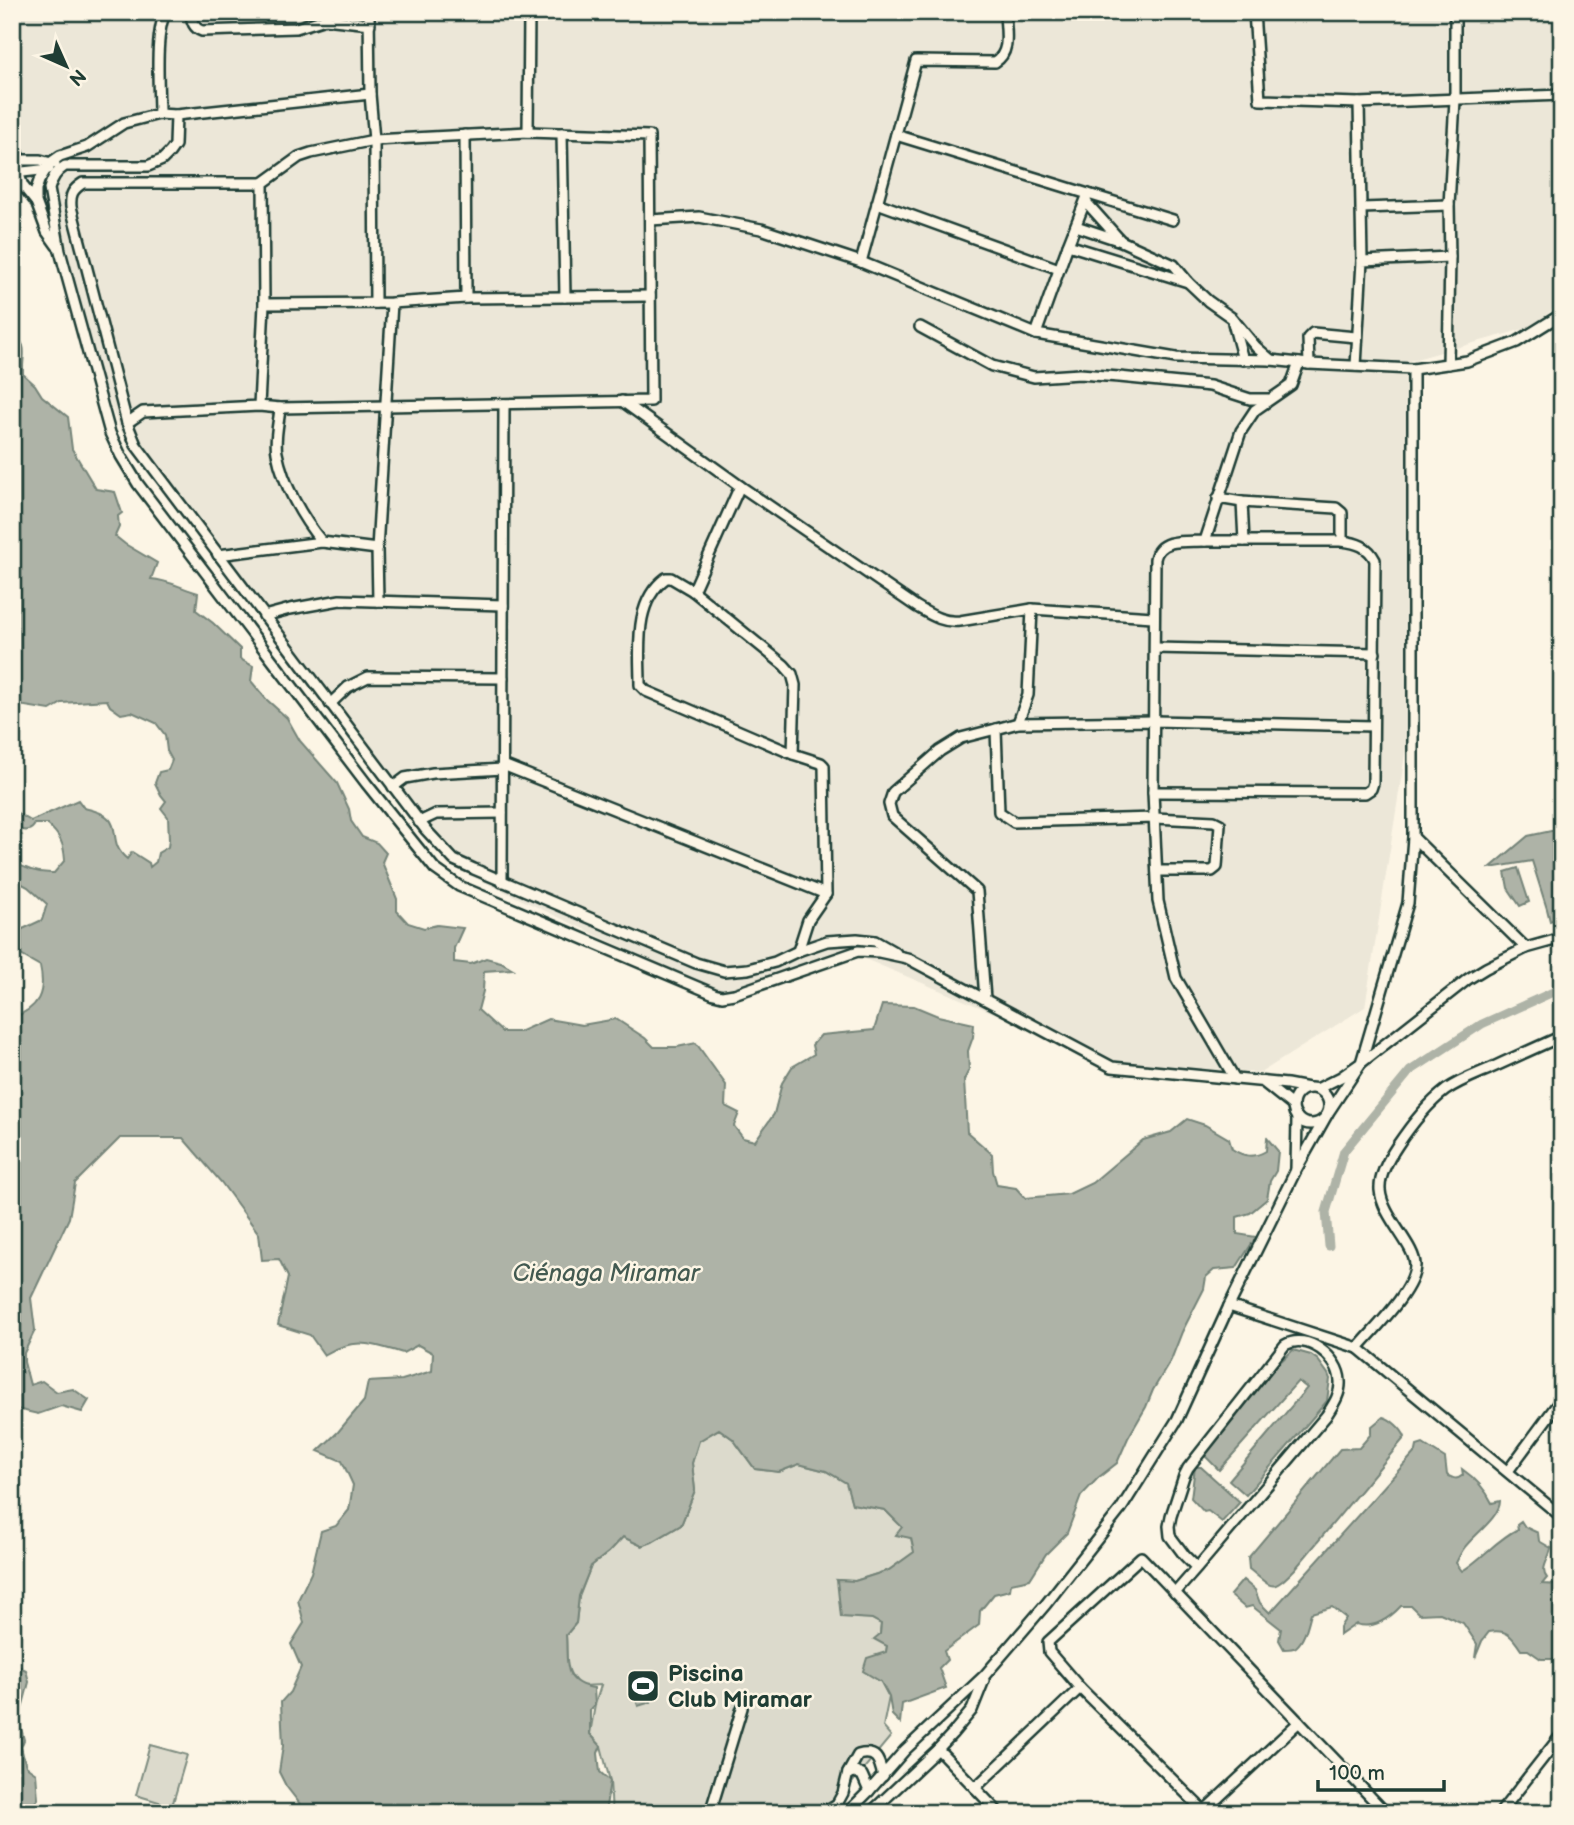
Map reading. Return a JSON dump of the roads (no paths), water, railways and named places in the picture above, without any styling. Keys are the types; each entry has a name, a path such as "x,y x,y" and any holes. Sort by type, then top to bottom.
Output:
{"street":[{"path":"159,114 159,32 166,12"},
{"path":"190,12 193,25 202,31 296,28 325,16 370,24"},
{"path":"369,12 370,94 374,140 375,303"},
{"path":"528,132 529,12"},
{"path":"861,262 916,61 995,62 1006,48 1004,12"},
{"path":"1254,12 1260,100 1359,103 1562,95"},
{"path":"1448,364 1449,205 1455,100 1455,12"},
{"path":"36,202 36,190 48,166 55,159 93,144 124,123 159,114 370,94"},
{"path":"1356,366 1362,261 1359,103"},
{"path":"15,173 48,166 148,166 162,160 175,145 176,114"},
{"path":"127,423 143,412 259,406 280,408 651,401 649,136 528,132 374,140 299,157 263,183 83,183 74,188 71,207 127,423 136,445 419,822 454,860 696,963 724,971 748,969 775,962 827,941 875,941 1112,1066 1287,1084 1324,1093 1328,1099 1328,1113 1296,1170 1229,1306 1177,1420 1121,1509 1046,1604 985,1675 905,1750 847,1813"},
{"path":"562,133 565,297"},
{"path":"465,135 466,298"},
{"path":"896,135 1087,198 1173,220"},
{"path":"12,140 16,160 15,173 36,202 47,232 60,251"},
{"path":"16,160 40,160 48,166"},
{"path":"62,168 52,179 49,189 60,251 110,433 121,456 160,513 435,869 459,886 722,996 858,951 907,958"},
{"path":"259,406 264,304 263,183"},
{"path":"1037,334 1087,198"},
{"path":"1087,198 1121,241"},
{"path":"877,203 1059,269"},
{"path":"1362,208 1449,205"},
{"path":"650,220 699,217 761,229 861,262 1037,334 1176,358 1271,360 1413,369 1466,361 1517,342 1562,314"},
{"path":"1076,226 1121,241 1174,265 1208,301 1232,318 1256,347 1271,360"},
{"path":"1068,245 1188,282"},
{"path":"1362,261 1450,257"},
{"path":"264,304 650,296"},
{"path":"378,601 377,549 391,303"},
{"path":"1232,318 1243,360"},
{"path":"919,327 992,366 1034,377 1080,374 1119,377 1210,386 1251,399 1270,399"},
{"path":"1205,541 1241,431 1255,410 1291,385 1304,364 1310,335 1313,333 1356,337"},
{"path":"1297,1118 1302,1122 1314,1124 1325,1118 1361,1063 1408,903 1413,837 1413,369"},
{"path":"622,401 740,486 933,617 952,622 1032,609 1153,617"},
{"path":"502,882 504,404"},
{"path":"280,408 276,451 295,501 306,522 322,542"},
{"path":"693,591 740,486"},
{"path":"1218,498 1336,508 1342,513 1342,541"},
{"path":"1242,502 1244,541"},
{"path":"1153,792 1365,793 1371,789 1375,653 1375,560 1371,552 1359,544 1342,541 1167,543 1156,552 1153,617 1153,792 1158,901 1176,978 1235,1079"},
{"path":"218,555 322,542 377,549"},
{"path":"793,754 792,674 693,591 671,578 666,578 651,594 642,618 639,634 642,689 793,754 821,763 826,771 826,894 808,920 798,951"},
{"path":"264,616 340,600 503,604"},
{"path":"1018,723 1028,695 1032,609"},
{"path":"1154,648 1375,653"},
{"path":"330,704 348,687 368,677 503,678"},
{"path":"985,999 977,891 892,816 890,804 893,792 940,751 961,738 1018,723 1154,720 1373,726"},
{"path":"996,729 999,812 1014,822 1155,818 1214,821 1220,824 1217,867 1212,871 1157,871"},
{"path":"393,787 405,778 415,776 503,767 826,894"},
{"path":"419,822 436,814 502,813"},
{"path":"1413,837 1526,948"},
{"path":"1296,1170 1297,1118 1293,1106 1300,1092 1340,1077 1361,1063 1468,979 1486,968 1526,948 1562,938"},
{"path":"1358,1348 1406,1292 1415,1265 1411,1252 1382,1198 1380,1188 1382,1175 1394,1151 1415,1119 1446,1090 1562,1036"},
{"path":"1261,1081 1293,1106"},
{"path":"1229,1306 1358,1348 1562,1517"},
{"path":"1175,1593 1197,1568 1326,1416 1336,1400 1341,1378 1331,1359 1318,1347 1293,1340 1285,1345 1188,1468 1169,1526 1175,1544 1197,1568"},
{"path":"1508,1471 1562,1398"},
{"path":"1299,1721 1204,1812 1080,1688 1049,1652 1048,1642 1141,1557 1299,1721 1386,1813"},
{"path":"870,1813 938,1749 972,1710 985,1675"},
{"path":"975,1788 1080,1688"},
{"path":"710,1813 742,1708"},
{"path":"1500,1813 1562,1734"},
{"path":"938,1749 999,1813"},
{"path":"822,1813 837,1804 844,1794 848,1773 858,1755 874,1755 879,1761 883,1776"},
{"path":"848,1773 862,1775 869,1791"}],"water":[{"name":"Ciénaga Miramar","path":"12,331 23,346 23,374 42,396 68,417 72,449 96,489 115,492 122,513 118,516 119,527 115,536 157,563 151,579 198,593 196,610 240,649 240,659 253,666 251,681 287,718 300,741 337,783 349,809 351,821 362,837 377,843 386,853 382,862 397,899 397,911 408,923 424,928 437,925 463,928 454,948 454,962 471,964 486,958 513,969 484,971 478,1010 502,1032 519,1032 548,1019 582,1025 616,1019 654,1047 677,1047 696,1043 726,1085 725,1106 739,1113 734,1126 743,1138 755,1141 774,1114 782,1083 792,1067 814,1054 812,1045 821,1035 874,1030 882,1005 914,1006 938,1016 974,1024 968,1051 969,1070 964,1080 967,1132 992,1154 997,1185 1016,1188 1025,1198 1069,1194 1092,1183 1143,1140 1171,1132 1187,1119 1205,1125 1229,1139 1232,1149 1241,1154 1253,1156 1266,1151 1267,1138 1278,1151 1276,1171 1270,1181 1267,1199 1250,1213 1237,1217 1237,1234 1256,1237 1236,1268 1214,1270 1206,1277 1204,1289 1171,1360 1117,1463 1081,1496 1067,1533 1046,1554 1030,1579 1011,1583 1010,1590 994,1594 980,1611 979,1625 944,1651 947,1660 939,1668 946,1688 902,1704 900,1723 892,1715 889,1697 881,1682 863,1671 867,1658 886,1652 887,1646 874,1639 880,1634 881,1624 872,1619 841,1617 837,1580 855,1581 889,1570 914,1552 911,1538 896,1535 902,1527 885,1510 852,1504 846,1483 826,1471 799,1464 779,1472 755,1469 733,1439 719,1429 699,1441 692,1463 695,1490 681,1525 642,1546 623,1537 591,1566 579,1596 576,1623 566,1635 567,1662 571,1676 583,1685 594,1688 595,1705 590,1710 590,1734 601,1746 598,1753 600,1772 610,1781 605,1813 307,1813 286,1786 279,1772 283,1746 281,1702 290,1692 301,1667 291,1644 304,1623 298,1600 311,1573 321,1531 336,1526 349,1510 353,1485 342,1461 318,1451 364,1401 368,1382 402,1380 432,1371 433,1353 418,1345 403,1353 373,1345 354,1344 345,1345 324,1355 310,1335 278,1325 288,1277 279,1259 262,1260 259,1234 221,1182 183,1138 120,1138 75,1183 69,1218 31,1298 35,1330 24,1353 24,1362 30,1385 42,1381 57,1392 73,1389 89,1400 82,1412 61,1406 38,1414 12,1408 12,1018 34,1004 41,992 42,976 40,966 12,950 12,934 42,920 47,904 28,887 13,879 12,861 32,870 54,873 65,860 60,840 47,824 35,824 28,830 18,829 17,833 21,835 14,837 12,810 31,821 78,800 84,808 99,812 112,823 116,844 127,859 132,852 149,863 150,867 156,862 158,853 168,847 168,817 161,808 166,801 155,783 159,772 168,770 172,760 167,751 165,735 156,723 132,712 121,714 110,706 107,700 62,703 50,710 12,704"},
{"path":"1562,814 1562,917 1550,921 1532,861 1490,868 1528,836 1556,830"},
{"path":"1518,868 1529,902 1520,906 1508,888 1505,872"},
{"path":"1293,1350 1311,1355 1328,1374 1330,1379 1327,1401 1246,1495 1229,1480 1307,1388 1298,1381 1219,1470 1204,1455 1277,1365"},
{"path":"1383,1417 1396,1425 1405,1437 1295,1569 1276,1585 1272,1586 1263,1581 1249,1569 1248,1558 1340,1449 1359,1448 1371,1434 1371,1427"},
{"path":"1423,1444 1445,1458 1447,1475 1459,1478 1463,1475 1462,1469 1479,1484 1492,1503 1500,1501 1492,1519 1460,1555 1456,1563 1462,1571 1518,1529 1517,1524 1521,1521 1525,1527 1538,1533 1539,1541 1551,1548 1544,1567 1547,1578 1542,1584 1562,1585 1562,1659 1541,1659 1528,1650 1521,1650 1508,1635 1495,1631 1489,1632 1482,1641 1475,1658 1477,1644 1463,1623 1440,1613 1419,1614 1411,1606 1401,1606 1392,1615 1375,1624 1356,1624 1340,1635 1340,1627 1346,1618 1332,1607 1311,1613 1299,1644 1284,1649 1279,1640 1281,1629 1252,1606 1245,1608 1230,1595 1243,1580 1255,1590 1260,1603 1270,1613 1416,1451 1417,1446"},
{"path":"1195,1467 1201,1467 1240,1502 1222,1522 1208,1511 1204,1512 1191,1498"},
{"path":"12,1663 26,1670 29,1682 19,1720 24,1740 21,1747 26,1766 36,1773 38,1799 26,1813 12,1813"},
{"path":"643,1674 651,1702 638,1706 629,1678"}],"waterway":[{"path":"1329,1246 1326,1212 1344,1151 1410,1071 1482,1024 1562,988"}],"place":[{"name":"Piscina Club Miramar","path":"643,1686"}]}
